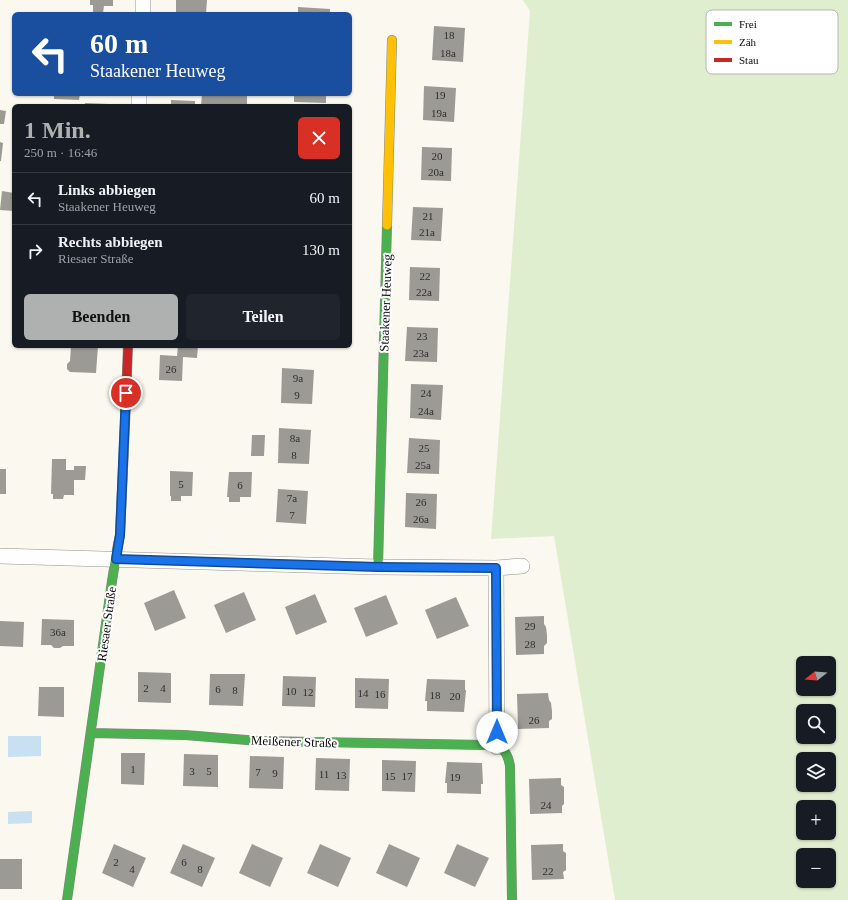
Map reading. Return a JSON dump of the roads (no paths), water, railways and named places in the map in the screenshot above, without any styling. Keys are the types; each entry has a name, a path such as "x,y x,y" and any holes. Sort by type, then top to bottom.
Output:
{"street":[{"path":"143,0 143,12"},
{"name":"Staakener Heuweg","path":"378,567 392,40"},
{"name":"Riesaer Straße","path":"67,900 111,588 120,535 128,348"},
{"path":"0,556 378,567 496,568 522,566"},
{"path":"496,568 497,747 505,750 509,756 510,766 512,900"},
{"name":"Meißener Straße","path":"91,733 185,735 258,741 486,745 497,747"}],"water":[{"path":"8,736 41,736 41,756 8,757"},
{"path":"32,811 32,823 8,824 8,812"}]}
